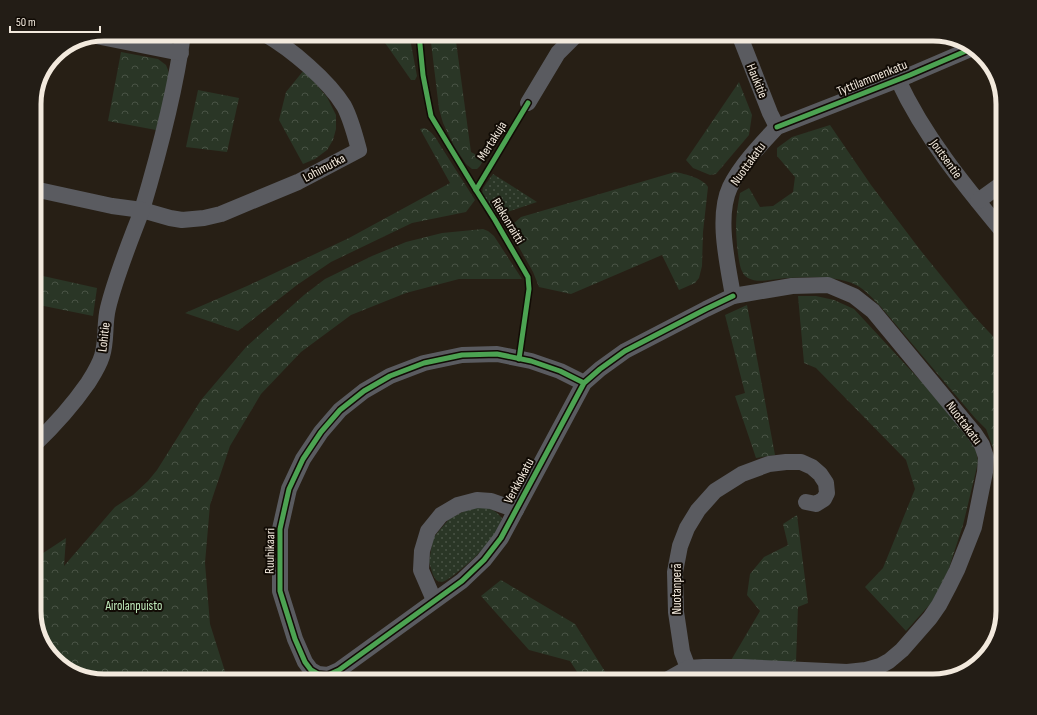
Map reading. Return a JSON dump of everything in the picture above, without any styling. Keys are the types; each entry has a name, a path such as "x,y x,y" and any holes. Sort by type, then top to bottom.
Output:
{"street":[{"path":"123,41 181,52"},
{"name":"Lohitie","path":"41,438 78,397 100,362 104,346 107,310 120,268 142,210 160,144 182,41"},
{"name":"Lohimutka","path":"142,210 182,220 204,218 221,214 298,182 359,150 344,106 324,80 277,41"},
{"path":"528,103 558,53 570,41"},
{"name":"Haukitie","path":"742,41 777,127"},
{"name":"Tyttilammenkatu","path":"777,127 898,80 966,51"},
{"name":"Joutsentie","path":"898,80 902,90 927,132 958,176 996,224"},
{"name":"Nuottakatu","path":"677,674 688,668 704,667 741,667 847,672 866,670 880,666 889,661 902,650 930,618 949,586 960,564 974,526 984,472 986,458 982,445 974,433 873,311 854,296 828,286 792,286 733,296 726,253 724,228 727,198 730,188 748,160 777,127"},
{"path":"978,202 996,188"},
{"path":"41,191 112,206 142,210"},
{"name":"Verkkokatu","path":"330,674 339,670 462,581 484,560 501,538 584,383 625,351 733,296"},
{"name":"Ruuhikaari","path":"318,674 311,670 305,662 295,639 280,591 280,529 289,489 303,459 321,432 340,410 364,391 390,376 424,363 462,355 497,354 531,361 560,370 584,383"},
{"name":"Nuotanperä","path":"688,668 682,652 676,612 675,572 680,546 687,528 698,510 715,491 742,474 769,464 786,462 801,462 812,467 820,474 826,484 827,492 824,499 816,504 806,502"},
{"name":"Verkkokatu","path":"434,600 422,570 422,551 428,531 441,515 458,505 477,500 491,501 516,510"}],"green space":[{"path":"383,41 411,41 417,76 415,80 411,80"},
{"path":"431,41 456,41 471,152 484,159 477,169 472,169 466,164 454,146 443,123 439,109"},
{"path":"121,52 158,59 166,65 170,78 156,130 108,121"},
{"path":"304,70 327,97 336,115 336,129 333,140 327,150 315,159 303,164 279,120 286,92"},
{"path":"739,82 752,115 749,135 716,174 710,175 693,168 686,160"},
{"path":"198,90 239,98 227,152 186,147"},
{"path":"830,125 871,185 921,251 973,315 996,340 996,479 993,478 995,453 986,429 881,307 863,289 848,282 828,278 796,278 763,281 751,280 742,272 738,256 736,230 740,193 749,188 760,207 773,206 793,192 795,177 777,156 777,148 792,137"},
{"path":"424,128 430,131 435,137 475,200 466,212 412,223 331,262 297,285 238,331 185,313 247,286 349,238 450,183 420,129"},
{"path":"675,172 689,175 698,179 708,187 703,232 702,266 699,278 695,283 679,290 662,255 571,294 539,287 533,272 512,235 513,224 521,217"},
{"path":"493,174 537,202 501,214 495,213 482,194 483,188"},
{"name":"Airolanpuisto","path":"483,229 488,231 494,236 522,279 459,279 406,293 351,315 301,352 261,394 230,446 210,505 205,563 210,624 226,674 104,674 88,672 80,669 63,658 49,642 42,623 41,554 66,538 64,566 115,507 133,495 148,481 157,470 201,400 246,347 304,295 325,279 372,256 406,242 442,233"},
{"path":"41,276 97,288 93,316 41,305"},
{"path":"798,296 816,296 834,300 854,309 929,390 967,436 976,450 978,462 975,475 963,525 948,571 932,602 906,631 865,587 883,568 915,489 906,460 816,368 804,363"},
{"path":"747,305 775,455 756,458 735,396 745,393 725,315"},
{"path":"483,507 494,511 502,518 495,534 483,549 462,569 445,581 442,582 437,580 433,575 429,562 433,538 450,518 471,508"},
{"path":"797,515 808,603 798,607 796,662 730,662 760,611 747,595 750,574 764,557 788,545 783,524"},
{"path":"501,580 575,624 607,674 578,674 570,661 529,650 481,596"}],"cycle path":[{"name":"Riekonraitti","path":"420,41 423,75 431,116 528,277 529,289 519,359"},
{"path":"777,127 910,75 966,51"},
{"name":"Mertakuja","path":"476,190 528,103"},
{"path":"584,383 625,351 733,296"},
{"path":"318,674 311,670 305,662 295,639 280,591 280,529 289,489 303,459 321,432 340,410 364,391 390,376 424,363 462,355 497,354 531,361 560,371 584,383"},
{"path":"330,674 339,670 462,581 484,560 501,538 584,383"}]}
